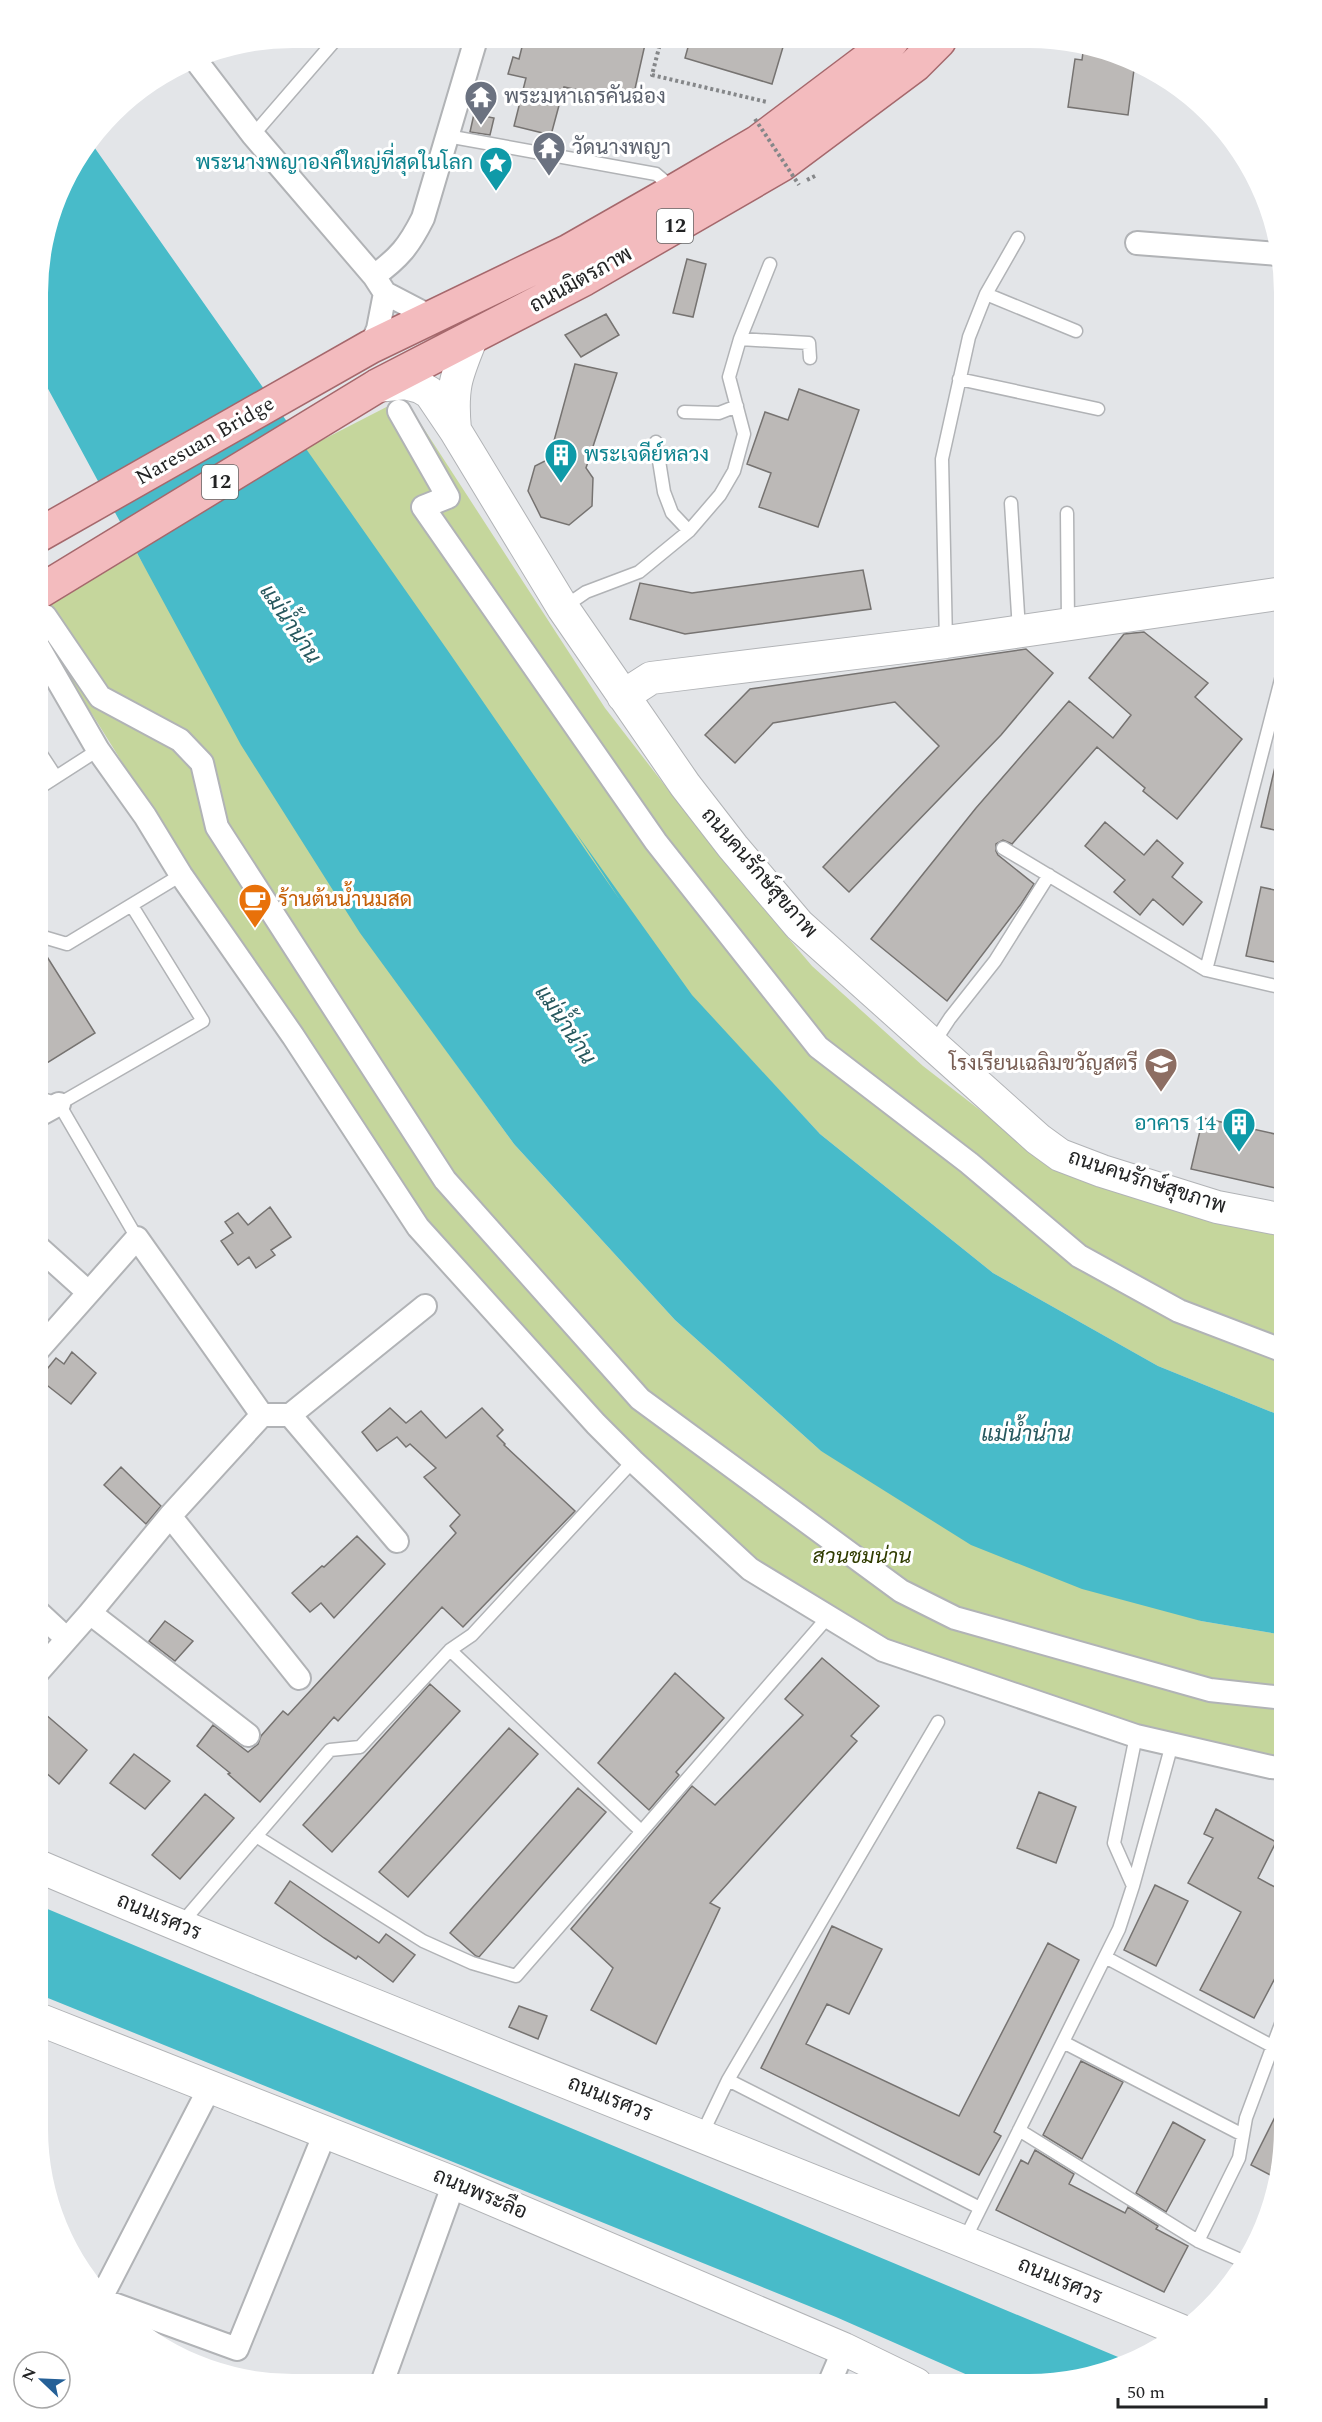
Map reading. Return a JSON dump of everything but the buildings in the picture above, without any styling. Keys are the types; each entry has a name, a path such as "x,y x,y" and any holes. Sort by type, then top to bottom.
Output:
{"main road":[{"name":"ถนนมิตรภาพ","path":"370,347 569,251 676,190 758,142 883,48"},
{"name":"ถนนมิตรภาพ","path":"393,390 472,337 584,279 781,165 915,65 933,48"},
{"name":"Naresuan Bridge","path":"48,530 370,347"},
{"name":"Naresuan Bridge","path":"48,587 393,390"}],"street":[{"path":"370,347 378,329 380,285 411,243 423,218 473,48"},
{"path":"200,66 253,135 380,285 431,317"},
{"path":"1137,243 1271,253"},
{"name":"ถนนคนรักษ์สุขภาพ","path":"455,430 452,400 454,381 472,337"},
{"name":"ถนนคนรักษ์สุขภาพ","path":"393,390 420,387 430,393 563,608 623,696 685,785 733,847 799,925 1038,1139 1060,1155 1102,1171 1217,1207 1274,1218"},
{"path":"393,390 448,497 423,507 656,842 818,1047 969,1163 1079,1256 1179,1311 1274,1347"},
{"path":"623,696 651,678 946,642 1274,594"},
{"path":"48,619 100,697 180,740 202,763 217,826 445,1180 640,1399 901,1591 956,1618 1210,1690 1274,1697"},
{"path":"48,664 98,750 145,816 181,875 293,1036 418,1227 596,1424 750,1569 883,1650 1136,1736 1274,1767"},
{"path":"48,1338 137,1238 262,1415"},
{"path":"48,1256 88,1292"},
{"path":"48,1661 170,1516 262,1415 290,1414 425,1306"},
{"path":"290,1414 397,1541"},
{"path":"170,1516 299,1678"},
{"path":"90,1613 248,1735"},
{"path":"48,1621 67,1639"},
{"name":"ถนนเรศวร","path":"48,1870 179,1926 1173,2327"},
{"name":"ถนนพระลือ","path":"48,2023 454,2182 844,2349 895,2374"},
{"path":"107,2287 210,2087"},
{"path":"128,2309 237,2349 325,2133"},
{"path":"385,2374 454,2182"},
{"path":"833,2374 844,2349"}],"lane":[{"path":"253,135 327,48"},
{"path":"447,136 656,174 676,190"},
{"path":"946,642 942,459 969,337 986,294 1018,238"},
{"path":"563,608 586,592 639,572 689,531 720,495 734,471 744,434 729,377 740,339 770,264"},
{"path":"986,294 1076,331"},
{"path":"740,339 809,343 810,358"},
{"path":"959,379 1098,409"},
{"path":"684,412 719,413 737,406"},
{"path":"656,442 664,492 672,513 689,531"},
{"path":"1011,503 1019,632"},
{"path":"1067,513 1068,624"},
{"path":"1206,970 1274,707"},
{"path":"48,782 98,750"},
{"path":"48,764 56,777"},
{"path":"1003,848 1206,970 1274,985"},
{"path":"48,938 67,944 181,875"},
{"path":"932,1045 950,1018 995,961 1049,875"},
{"path":"132,906 203,1021 49,1101 137,1238"},
{"path":"179,1926 330,1750 360,1747 450,1650 472,1635 633,1461"},
{"path":"256,1836 423,1941 472,1963 516,1976 828,1617"},
{"path":"450,1650 641,1831"},
{"path":"701,2136 728,2080 938,1722"},
{"path":"1133,1886 1114,1843 1136,1736"},
{"path":"964,2241 1119,1929 1172,1744"},
{"path":"1105,1957 1272,2046"},
{"path":"1198,2241 1239,2158 1246,2118 1274,2041"},
{"path":"1063,2042 1243,2135"},
{"path":"728,2080 980,2208"},
{"path":"1019,2130 1198,2241 1237,2258"}],"path":[{"path":"659,48 652,75 777,105"},
{"path":"755,119 799,185"}],"green space":[{"path":"404,398 605,708 724,862 812,966 923,1066 1047,1162 1274,1227 1274,1413 1158,1366 993,1273 820,1134 672,975 291,456"},
{"name":"สวนชมน่าน","path":"136,552 401,988 514,1144 675,1320 821,1451 1201,1621 1274,1633 1274,1765 883,1650 740,1560 418,1227 293,1036 48,643 48,601"}],"water":[{"name":"แม่น้ำน่าน","path":"95,149 620,900 574,830 692,995 820,1134 993,1273 1158,1366 1274,1413 1274,1633 1201,1621 1082,1589 971,1545 821,1451 675,1320 514,1144 360,933 241,745 48,389 48,293 53,245 61,214 73,185"},
{"path":"48,1909 1118,2357 1092,2366 1061,2372 965,2374 836,2317 48,1998"}],"place":[{"name":"พระมหาเถรคันฉ่อง","path":"481,126"},
{"name":"วัดนางพญา","path":"549,177"},
{"name":"พระนางพญาองค์ใหญ่ที่สุดในโลก","path":"496,192"},
{"name":"พระเจดีย์หลวง","path":"561,484"},
{"name":"ร้านต้นน้ำนมสด","path":"255,929"},
{"name":"โรงเรียนเฉลิมขวัญสตรี","path":"1161,1093"},
{"name":"อาคาร 14","path":"1239,1153"}]}
